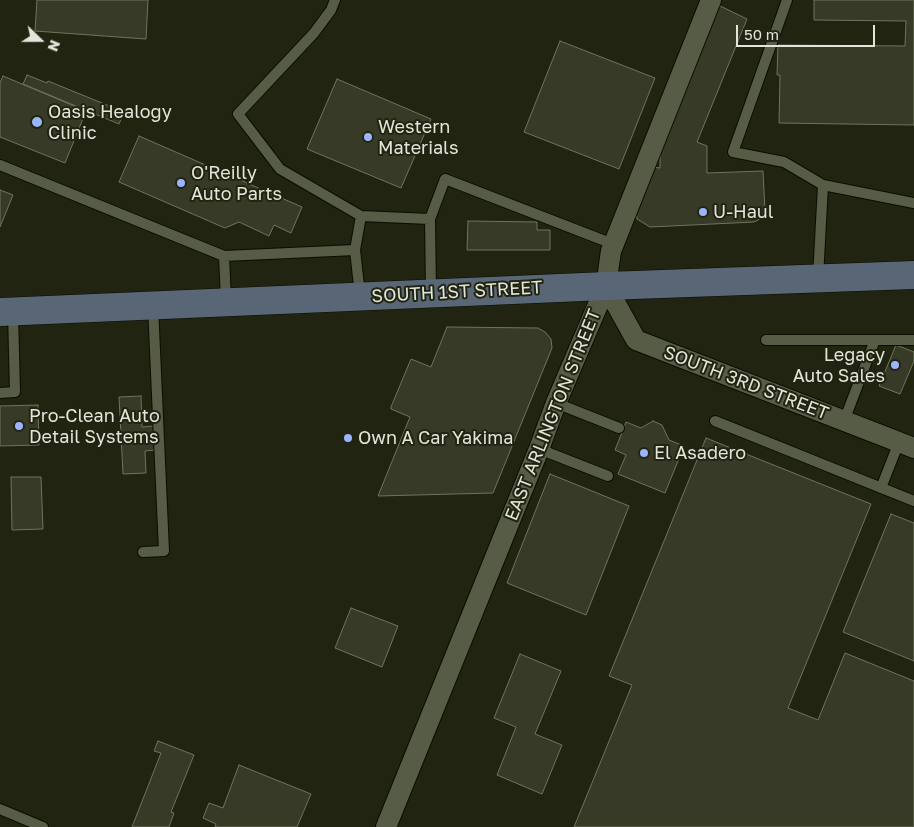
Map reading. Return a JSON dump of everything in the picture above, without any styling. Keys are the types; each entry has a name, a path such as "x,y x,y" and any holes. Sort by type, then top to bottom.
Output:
{"main road":[{"name":"SOUTH 1ST STREET","path":"6,312 432,293 914,275"}],"street":[{"name":"EAST ARLINGTON STREET","path":"386,827 556,403 606,286 611,250 711,0"},
{"name":"SOUTH 3RD STREET","path":"606,286 636,340 907,445"}],"lane":[{"path":"334,0 331,10 314,33 238,114 280,168 360,216 430,219"},
{"path":"787,0 734,152 784,162 823,184 914,203"},
{"path":"0,164 224,256 355,250"},
{"path":"432,293 430,219 445,179 614,244"},
{"path":"818,278 823,184"},
{"path":"360,216 355,250 360,296"},
{"path":"224,256 226,302"},
{"path":"143,552 164,551 153,305"},
{"path":"0,393 15,392 6,312"},
{"path":"766,340 914,340"},
{"path":"844,420 875,340"},
{"path":"556,403 618,428"},
{"path":"715,421 914,501"},
{"path":"881,488 907,445"},
{"path":"539,449 608,476"},
{"path":"0,809 44,827"}],"building":[{"path":"37,0 148,0 146,39 35,31"},
{"path":"814,0 914,0 914,125 779,123 780,75 777,75 778,45 905,46 906,21 814,20"},
{"path":"718,5 747,19 697,142 707,146 707,173 763,171 765,211 760,219 754,222 650,227 637,219 636,212 653,167 660,168 660,144"},
{"path":"560,41 655,78 619,169 524,132"},
{"path":"27,75 47,83 48,81 124,112 119,124 23,84"},
{"path":"3,76 86,111 65,163 0,137 0,83"},
{"path":"337,79 431,119 401,188 307,149"},
{"path":"139,136 302,207 291,233 274,225 269,236 239,222 225,228 119,182"},
{"path":"0,190 13,195 0,227"},
{"path":"468,221 537,222 537,230 550,230 550,250 467,250"},
{"path":"447,327 538,328 551,339 552,348 493,493 378,496 410,417 391,409 391,407 411,359 431,367"},
{"path":"896,345 914,352 914,361 900,394 879,386"},
{"path":"141,396 142,427 154,426 155,450 145,451 146,473 123,474 119,397"},
{"name":"Pro-Clean Auto Detail Systems","path":"38,405 39,445 0,446 0,406"},
{"path":"653,421 662,425 669,440 684,446 665,493 618,474 626,455 615,450 626,422 641,428"},
{"path":"706,438 871,504 788,708 818,720 845,653 914,681 914,827 574,827 632,685 609,676"},
{"path":"550,474 629,506 586,615 507,583"},
{"path":"11,477 41,477 43,529 12,530"},
{"path":"891,514 914,523 914,661 843,632"},
{"path":"351,608 398,626 382,667 335,648"},
{"path":"520,654 561,671 535,734 562,745 542,794 497,775 516,727 494,718"},
{"path":"158,741 194,755 171,812 174,813 169,827 132,827 161,753 154,751"},
{"path":"239,765 311,794 297,827 215,827 216,824 203,818 209,803 223,808"}],"place":[{"name":"Oasis Healogy Clinic","path":"37,122"},
{"name":"Western Materials","path":"368,137"},
{"name":"O'Reilly Auto Parts","path":"181,183"},
{"name":"U-Haul","path":"703,212"},
{"name":"Legacy Auto Sales","path":"895,365"},
{"name":"Pro-Clean Auto Detail Systems","path":"19,426"},
{"name":"Own A Car Yakima","path":"348,438"},
{"name":"El Asadero","path":"644,453"}]}
